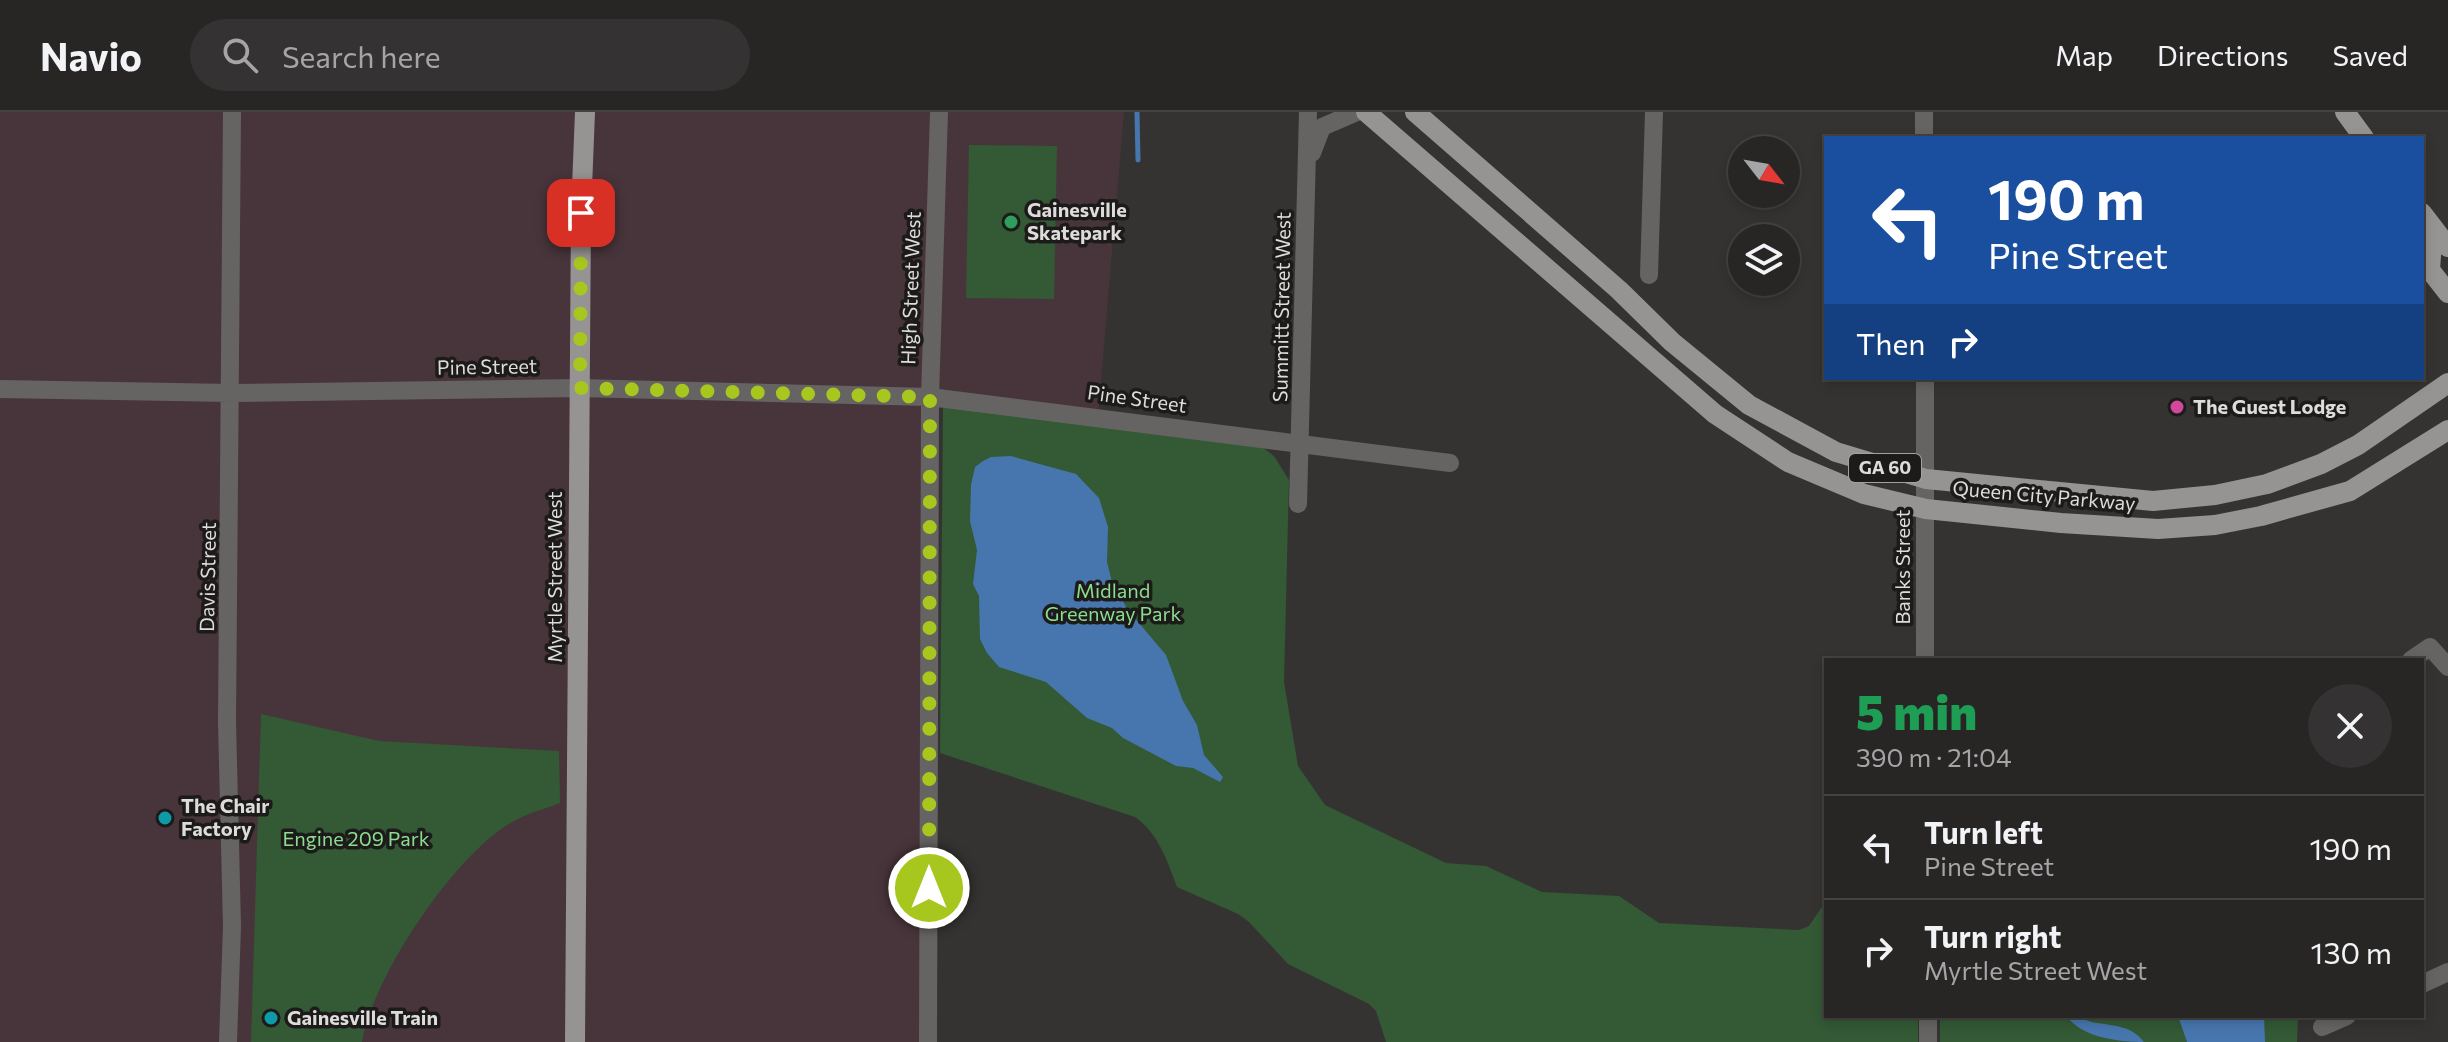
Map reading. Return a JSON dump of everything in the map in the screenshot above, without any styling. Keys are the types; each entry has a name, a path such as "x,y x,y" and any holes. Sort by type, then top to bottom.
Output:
{"main road":[{"name":"Myrtle Street West","path":"575,1042 585,112"},
{"name":"Queen City Parkway","path":"1366,112 1662,370 1756,443 1788,462 1864,494 1926,509 2154,528 2215,525 2269,514 2350,491 2448,430"},
{"name":"Queen City Parkway","path":"1415,112 1619,290 1672,342 1749,405 1836,452 1926,479 2153,501 2215,495 2267,484 2321,464 2358,445 2448,383"},
{"path":"2345,112 2363,136"},
{"path":"2428,221 2448,247"},
{"path":"2428,221 2430,270 2448,293"}],"street":[{"name":"Davis Street","path":"228,1042 232,926 227,722 232,112"},
{"name":"High Street West","path":"928,1042 930,397 939,112"},
{"name":"Summitt Street West","path":"1298,504 1308,112"},
{"path":"1308,163 1322,127 1357,112"},
{"path":"1649,275 1654,112"},
{"path":"1924,112 1924,136"},
{"name":"Banks Street","path":"1925,380 1925,658"},
{"name":"Pine Street","path":"0,389 231,393 580,388 930,397 1450,463"},
{"path":"2414,658 2430,647 2448,667"},
{"path":"2424,983 2448,972"},
{"path":"1928,1018 1928,1042"},
{"path":"2322,1028 2343,1018"}],"shaded area":[{"path":"0,112 1124,112 1098,415 931,397 928,1042 0,1042"}],"green space":[{"name":"Gainesville Skatepark","path":"969,145 1057,146 1054,299 966,298"},
{"name":"Midland Greenway Park","path":"943,407 1261,446 1274,456 1289,480 1284,682 1298,766 1325,805 1446,863 1486,866 1542,892 1619,896 1659,923 1799,930 1809,926 1824,904 1824,1018 1918,1018 1918,1042 1386,1042 1376,1011 1369,1004 1288,964 1238,914 1177,887 1156,839 1135,817 940,753"},
{"name":"Engine 209 Park","path":"261,714 379,741 559,751 560,803 519,818 491,837 443,888 399,952 369,1015 362,1042 251,1042"},
{"path":"1940,1018 2298,1018 2297,1042 1940,1042"}],"water":[{"path":"1011,456 1076,474 1099,498 1108,527 1107,562 1112,582 1128,610 1166,655 1183,701 1197,725 1204,755 1223,777 1220,782 1193,768 1176,766 1123,738 1112,728 1087,718 1046,682 999,667 987,653 980,639 979,596 973,584 977,550 970,521 971,485 975,467 983,461 991,457"},
{"path":"2069,1018 2123,1028 2144,1042 2113,1040 2091,1034"},
{"path":"2179,1018 2264,1018 2265,1042 2187,1042"}],"waterway":[{"path":"1137,112 1138,160"}],"place":[{"name":"Gainesville Skatepark","path":"1011,222"},
{"name":"The Guest Lodge","path":"2177,407"},
{"name":"The Chair Factory","path":"165,818"},
{"name":"Gainesville Train","path":"271,1018"}],"route":[{"path":"581,213 580,388 930,397 929,888"}]}
